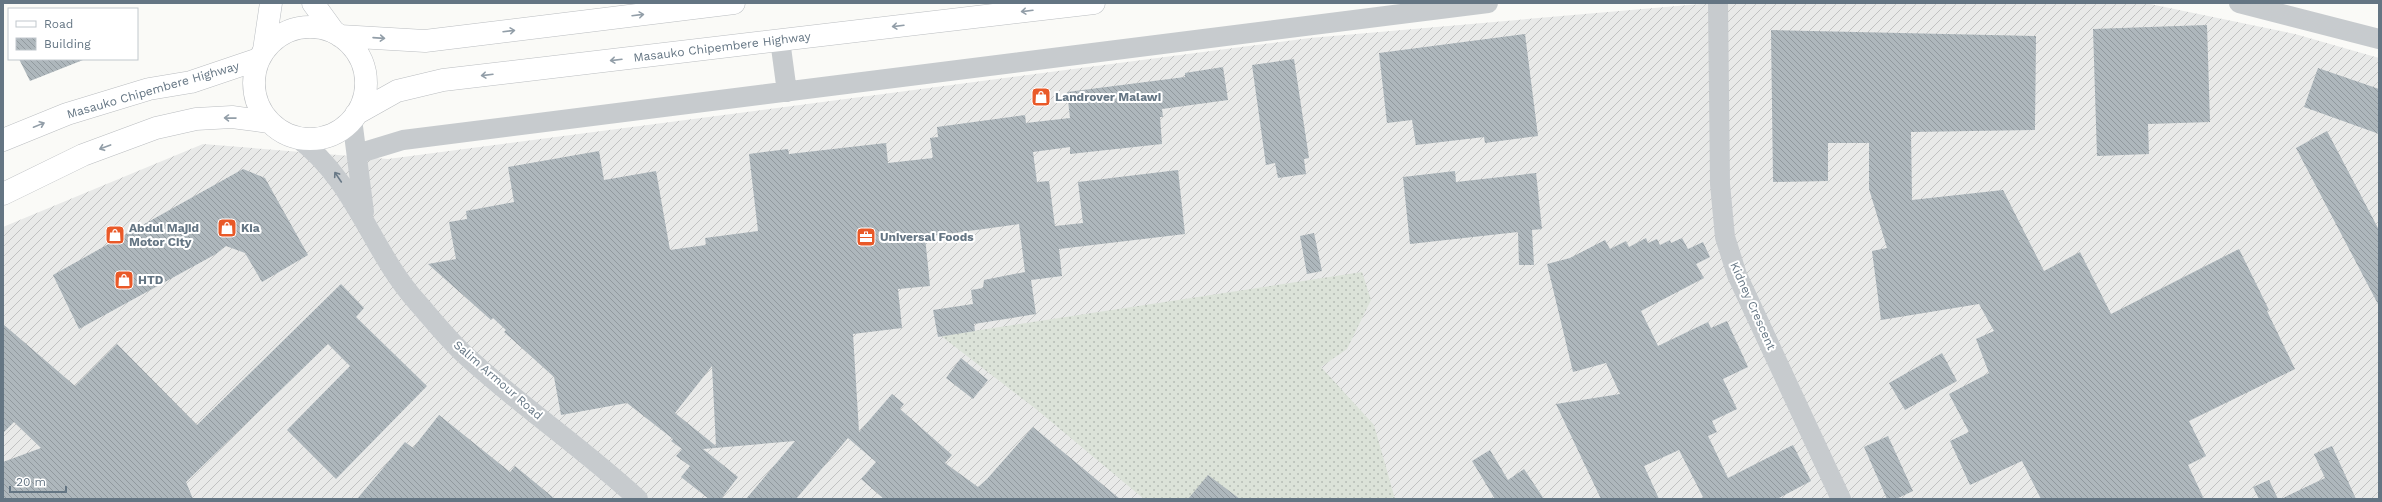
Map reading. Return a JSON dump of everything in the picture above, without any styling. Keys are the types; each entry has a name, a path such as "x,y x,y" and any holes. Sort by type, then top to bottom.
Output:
{"main road":[{"path":"271,3 262,55 254,81 257,103 269,122 282,131 296,137 312,139 327,136 340,129 354,116 363,98 366,80 362,63 356,52 337,34 313,3"},
{"path":"262,55 275,39 288,31 303,27 319,27 337,34 424,41 734,3"},
{"name":"Masauko Chipembere Highway","path":"354,116 396,91 443,80 1094,3"},
{"name":"Masauko Chipembere Highway","path":"3,140 67,114 149,89 191,82 262,55"},
{"path":"3,194 83,155 156,128 196,119 232,117 269,122"}],"street":[{"path":"357,154 403,140 1488,3"},
{"name":"Kidney Crescent","path":"1718,3 1720,184 1725,237 1737,275 1841,499"},
{"path":"2239,3 2379,39"},
{"path":"780,40 787,92"},
{"name":"Salim Armour Road","path":"354,116 358,178 366,222"},
{"name":"Salim Armour Road","path":"296,137 316,152 336,174 391,266 415,301 463,353 638,499"}],"shaded area":[{"path":"1712,3 2145,3 2295,34 2379,58 2379,499 3,499 3,227 203,144 388,159 1310,38"},
{"path":"1362,272 1371,300 1347,349 1321,367 1374,425 1395,499 1144,499 1036,409 941,336"}],"building":[{"path":"2207,25 2210,122 2148,124 2149,154 2097,156 2093,29"},
{"path":"1771,30 2036,36 2035,130 1911,132 1912,200 2003,190 2044,271 2080,252 2111,314 2239,249 2269,310 2267,311 2295,369 2189,421 2206,456 2188,465 2204,499 2041,499 2022,461 1970,485 1950,441 1969,432 1949,394 1989,373 1976,339 1994,331 1979,304 1881,320 1872,251 1887,248 1869,189 1869,143 1828,143 1828,181 1773,182"},
{"path":"1525,34 1538,136 1485,143 1484,137 1416,145 1412,120 1387,123 1379,53"},
{"path":"1294,59 1309,158 1304,159 1306,174 1278,178 1275,163 1266,165 1252,65"},
{"path":"20,60 83,60 30,81"},
{"path":"1223,67 1228,100 1162,109 1163,117 1160,117 1162,144 1070,154 1070,147 1033,152 1037,182 1049,181 1055,226 1083,223 1078,182 1178,170 1185,234 1059,249 1062,276 1031,280 1036,314 974,324 975,331 938,337 933,310 973,304 971,290 983,288 984,280 1025,272 1019,224 925,237 930,286 898,289 902,328 853,334 859,432 892,394 904,404 900,409 952,455 945,463 978,487 987,479 1033,427 1120,499 884,499 861,479 876,462 848,438 796,499 746,499 795,441 703,449 738,477 721,499 709,499 681,477 690,466 676,456 682,449 671,441 673,439 627,403 561,415 554,377 504,332 506,330 493,318 491,320 428,264 456,259 449,222 467,219 466,211 514,202 508,167 599,151 604,180 656,171 670,250 706,245 705,238 758,231 749,154 788,149 789,154 886,143 888,163 933,158 930,138 938,137 937,127 1025,115 1026,123 1070,118 1067,92 1185,77 1185,73","holes":["712,366 716,446 675,413"]},
{"path":"2318,68 2379,89 2379,134 2304,107"},
{"path":"2327,131 2379,230 2379,306 2296,148"},
{"path":"243,169 265,178 308,255 262,282 245,253 226,246 216,254 79,329 53,275"},
{"path":"1455,171 1456,182 1536,173 1542,229 1532,230 1534,265 1519,265 1518,232 1410,244 1403,177"},
{"path":"1314,233 1322,271 1307,274 1300,236"},
{"path":"1646,238 1648,243 1657,239 1660,245 1670,240 1671,243 1682,238 1688,249 1703,242 1710,257 1696,264 1704,278 1641,311 1658,346 1708,322 1711,328 1727,321 1748,367 1723,379 1737,409 1712,421 1717,432 1708,436 1728,478 1793,445 1811,481 1777,499 1704,499 1679,450 1644,466 1659,499 1601,499 1556,404 1620,394 1606,363 1573,372 1547,264 1570,258 1605,240 1610,249 1626,241 1629,247"},
{"path":"341,284 364,308 356,317 427,386 336,479 287,430 350,366 328,344 186,482 193,499 3,499 3,462 41,448 14,422 3,433 3,324 75,386 117,344 197,425"},
{"path":"1942,353 1957,381 1905,410 1889,383"},
{"path":"961,358 988,380 973,399 946,378"},
{"path":"439,415 510,472 515,466 555,499 357,499 405,442 413,448"},
{"path":"1888,436 1913,491 1896,499 1887,499 1864,447"},
{"path":"2332,446 2356,499 2281,499 2325,478 2314,454"},
{"path":"1490,450 1508,480 1524,469 1544,499 1495,499 1472,461"},
{"path":"1208,475 1240,499 1188,499"},
{"path":"2269,480 2278,499 2259,499 2253,487"}],"place":[{"name":"Landrover Malawi","path":"1041,97"},
{"name":"Kia","path":"227,228"},
{"name":"Abdul Majid Motor City","path":"115,235"},
{"name":"Universal Foods","path":"866,237"},
{"name":"HTD","path":"124,280"}]}
